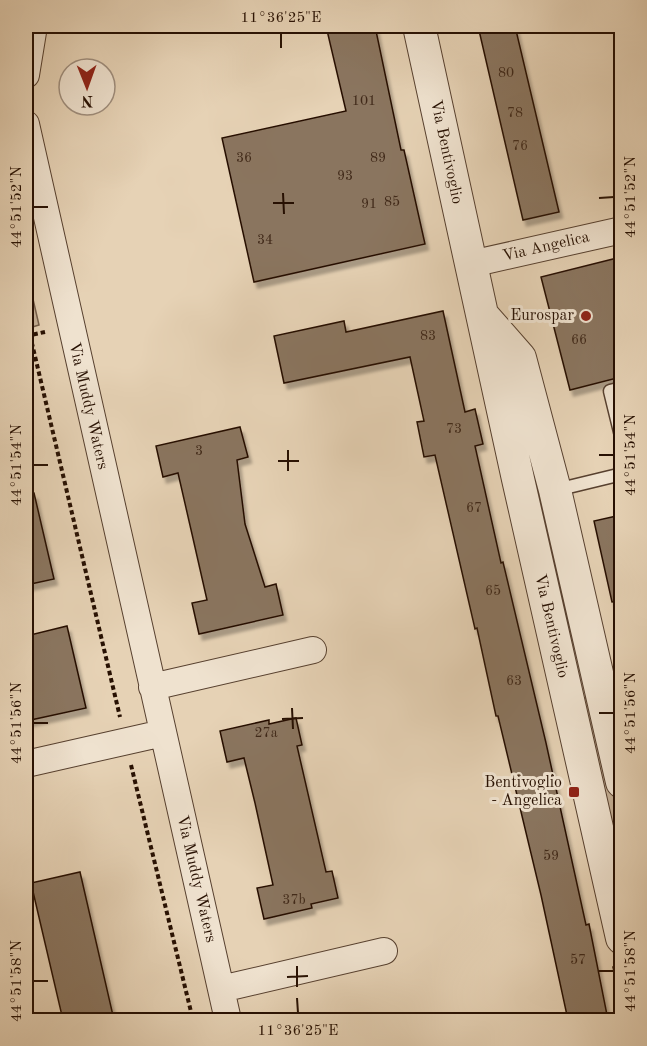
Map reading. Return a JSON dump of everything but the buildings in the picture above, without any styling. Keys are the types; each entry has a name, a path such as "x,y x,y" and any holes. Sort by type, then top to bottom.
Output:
{"street":[{"path":"26,75 34,26"},
{"name":"Via Bentivoglio","path":"419,26 527,523 621,938"},
{"name":"Via Muddy Waters","path":"26,124 228,1020"},
{"name":"Via Angelica","path":"471,264 621,230"},
{"name":"Via Bentivoglio","path":"482,314 519,358 555,490 621,777"},
{"path":"518,479 555,490 527,523"},
{"path":"152,687 313,650"},
{"path":"26,764 163,733"},
{"path":"220,989 384,951"}],"lane":[{"path":"621,388 610,391 621,440"},
{"path":"555,490 621,474"}],"path":[{"path":"30,335 125,741 194,1020"}],"shaded area":[{"path":"26,269 39,325 26,329"},
{"path":"594,696 621,816 621,893 577,700"}],"place":[{"name":"Eurospar","path":"586,316"},
{"name":"Bentivoglio - Angelica","path":"574,792"}]}
